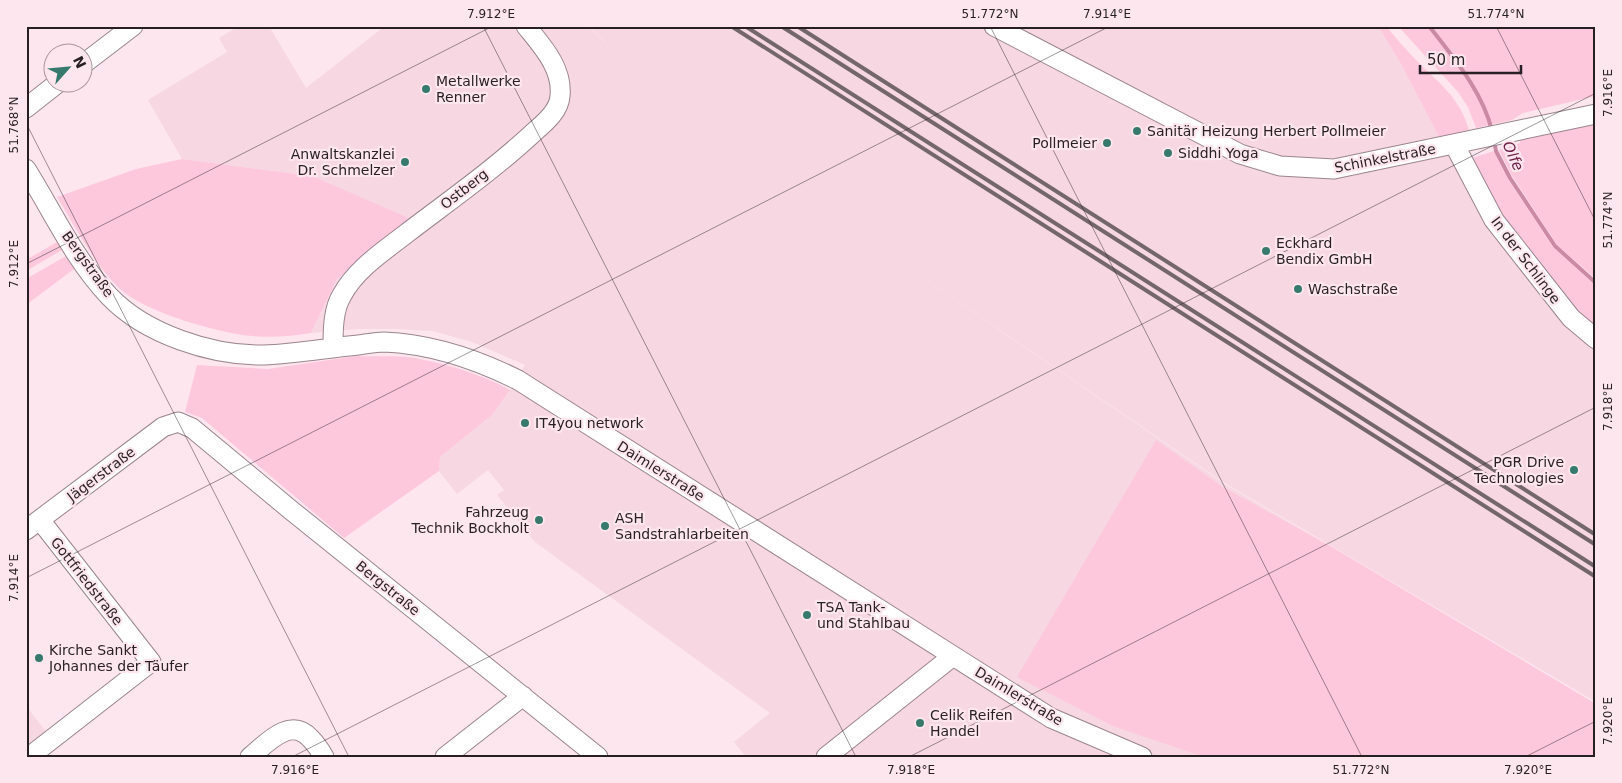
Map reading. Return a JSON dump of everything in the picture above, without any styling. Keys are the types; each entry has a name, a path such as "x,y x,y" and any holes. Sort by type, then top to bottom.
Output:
{"street":[{"path":"92,57 133,26"},
{"name":"Ostberg","path":"333,347 336,314 340,297 352,280 378,256 521,145 552,115 560,98 560,83 546,52 526,26"},
{"name":"Schinkelstraße","path":"994,26 1240,154 1280,166 1334,169 1596,114"},
{"path":"26,108 46,92"},
{"name":"In der Schlinge","path":"1454,144 1494,220 1571,318 1596,339"},
{"name":"Bergstraße","path":"26,169 73,249 109,296 124,310 141,321 162,332 200,347"},
{"name":"Daimlerstraße","path":"200,347 232,353 264,355 383,342 434,348 491,366 542,395 1051,718 1142,757"},
{"name":"Bergstraße","path":"178,422 192,428 299,517 598,757"},
{"name":"Jägerstraße","path":"33,525 163,427 178,422"},
{"name":"Gottfriedstraße","path":"29,757 151,662 33,525"},
{"path":"826,757 953,656"},
{"path":"445,757 523,696"},
{"path":"250,757 284,730 297,729 309,736 324,757"}],"shaded area":[{"path":"239,26 269,26 306,88 385,26 588,26 617,55 589,26 1378,26 1401,64 1439,137 1453,134 1501,216 1596,330 1596,702 1223,482 811,201 1223,483 1596,704 1596,757 746,757 734,742 770,713 535,542 497,495 504,490 488,470 457,494 439,471 440,457 492,415 525,365 472,342 433,331 358,329 311,333 337,279 379,243 312,176 182,159 148,100 227,52 219,38"},
{"path":"1378,26 1386,26 1455,100 1469,130 1439,137 1401,64"},
{"path":"1398,26 1596,26 1596,96 1523,113 1512,120 1476,128 1468,107 1458,92"},
{"path":"1596,121 1596,279 1557,245 1512,176 1499,150 1520,143 1520,137"},
{"path":"1494,151 1508,179 1553,247 1596,286 1596,330 1576,314 1501,216 1471,162 1472,158"},
{"path":"182,159 312,176 411,219 337,279 311,333 259,337 195,324 144,305 119,288 101,268 57,197 136,169"},
{"path":"57,242 62,250 26,271 26,260"},
{"path":"66,256 74,269 26,305 26,279"},
{"path":"356,356 427,360 476,374 510,390 492,415 440,457 439,471 344,538 202,418 185,412 197,365 268,369"},
{"path":"1156,440 1223,487 1332,547 1596,704 1596,757 1204,757 1113,726 1017,677"},
{"path":"26,706 48,734 26,751"}],"waterway":[{"name":"Olfe","path":"1429,26 1457,63 1482,102 1492,131"},
{"name":"Olfe","path":"1494,140 1496,151 1510,178 1555,246 1596,283"}],"railway":[{"path":"731,26 1596,577"},
{"path":"745,26 1596,567"},
{"path":"781,26 1596,545"},
{"path":"797,26 1596,535"}],"place":[{"name":"Metallwerke Renner","path":"426,89"},
{"name":"Sanitär Heizung Herbert Pollmeier","path":"1137,131"},
{"name":"Pollmeier","path":"1107,143"},
{"name":"Siddhi Yoga","path":"1168,153"},
{"name":"Anwaltskanzlei Dr. Schmelzer","path":"405,162"},
{"name":"Eckhard Bendix GmbH","path":"1266,251"},
{"name":"Waschstraße","path":"1298,289"},
{"name":"IT4you network","path":"525,423"},
{"name":"PGR Drive Technologies","path":"1574,470"},
{"name":"Fahrzeug Technik Bockholt","path":"539,520"},
{"name":"ASH Sandstrahlarbeiten","path":"605,526"},
{"name":"TSA Tank- und Stahlbau","path":"807,615"},
{"name":"Kirche Sankt Johannes der Täufer","path":"39,658"},
{"name":"Celik Reifen Handel","path":"920,723"}]}
